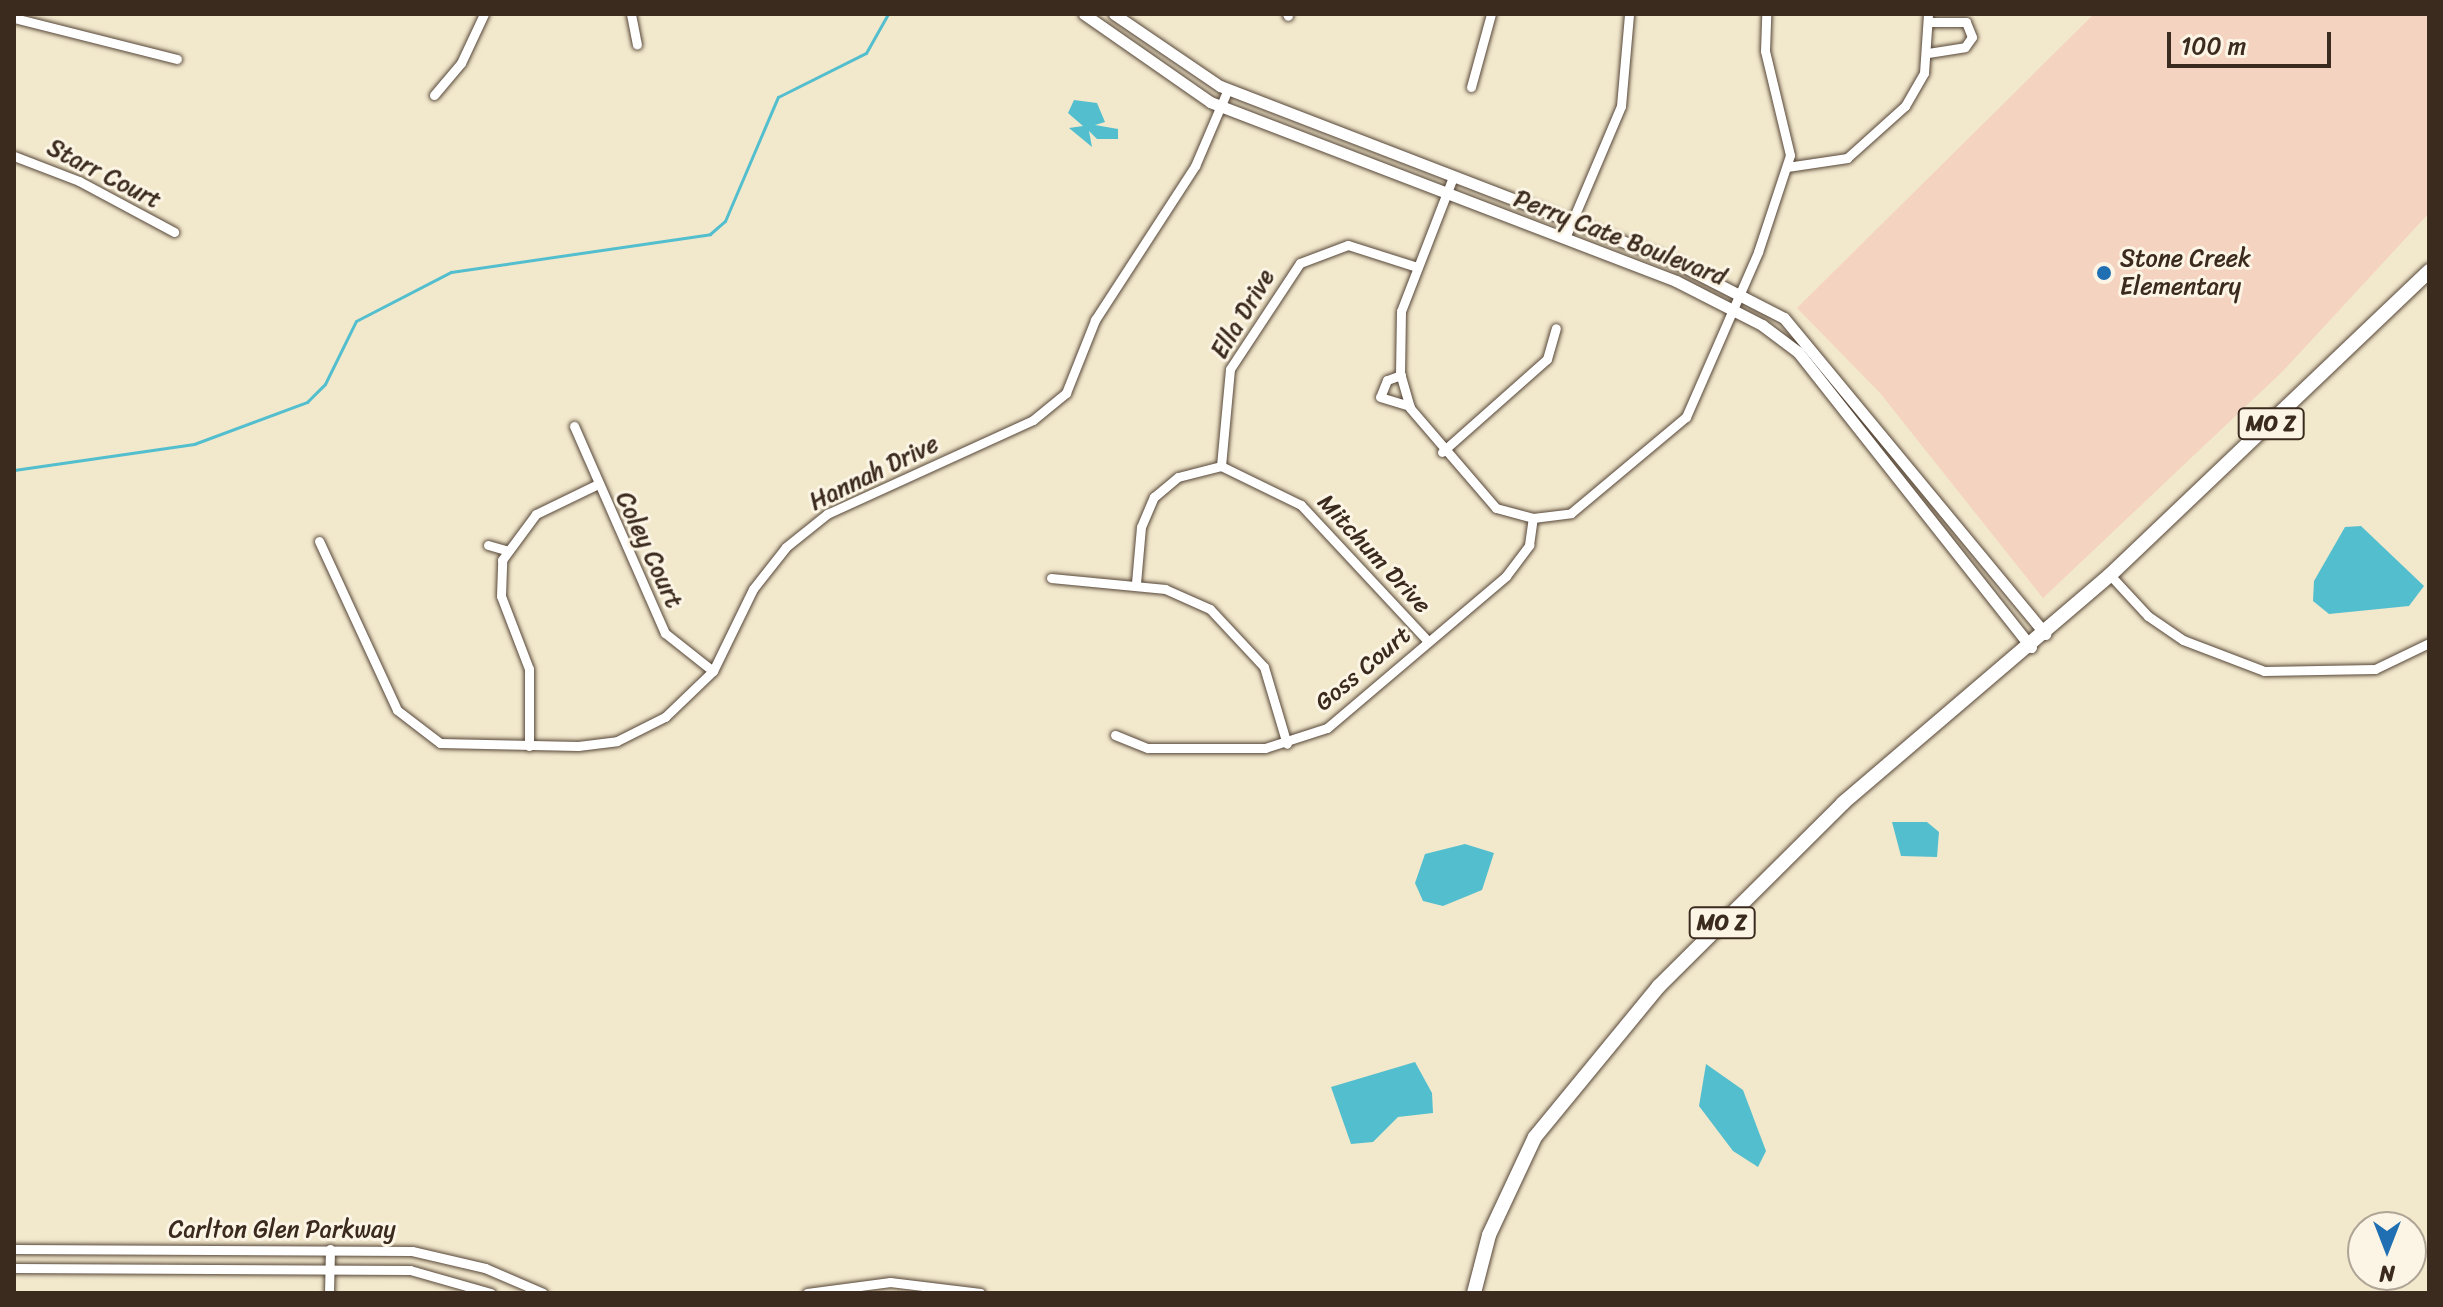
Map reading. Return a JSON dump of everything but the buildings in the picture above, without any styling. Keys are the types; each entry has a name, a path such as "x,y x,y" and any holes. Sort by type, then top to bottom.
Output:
{"main road":[{"name":"MO Z","path":"1474,1293 1489,1235 1535,1137 1600,1050 1843,803 2031,647 2429,271"}],"street":[{"path":"434,95 461,63 484,14"},
{"path":"631,14 637,44"},
{"name":"Perry Cate Boulevard","path":"1084,14 1171,82 1223,108 1565,238 1734,307 1798,352 2031,647"},
{"name":"Perry Cate Boulevard","path":"1114,14 1178,64 1228,89 1571,222 1741,292 1815,349 2045,634"},
{"path":"1471,87 1491,14"},
{"path":"1565,238 1621,106 1629,14"},
{"path":"1453,177 1401,311 1401,375 1410,406 1442,452 1496,508 1533,518 1584,506 1670,434 1694,405 1703,366 1741,292 1787,167 1790,137 1767,59 1766,14"},
{"path":"14,18 177,59"},
{"path":"1787,167 1832,164 1871,140 1917,91 1928,53 1929,18 1966,22 1972,37 1965,47 1928,53"},
{"name":"Hannah Drive","path":"319,541 397,710 440,743 529,746 617,741 665,717 713,671 753,589 786,547 827,514 1033,420 1066,393 1095,320 1195,166 1223,108 1228,89"},
{"name":"Starr Court","path":"14,156 67,175 174,232"},
{"name":"Ella Drive","path":"1221,466 1230,369 1300,263 1348,245 1417,267"},
{"path":"1442,452 1547,359 1556,328"},
{"path":"1401,375 1387,380 1380,397 1410,406"},
{"name":"Coley Court","path":"574,426 596,485 665,633 713,671"},
{"path":"1136,583 1141,527 1154,497 1178,477 1221,466"},
{"name":"Mitchum Drive","path":"1221,466 1301,505 1428,641"},
{"path":"529,746 529,669 501,596 506,550 536,514 596,485"},
{"name":"Goss Court","path":"1115,735 1148,748 1287,744 1327,728 1523,558 1533,518"},
{"path":"488,545 506,550"},
{"path":"2110,575 2148,616 2183,640 2264,671 2375,669 2429,643"},
{"path":"1051,578 1136,583 1184,595 1236,629 1264,667 1287,744"},
{"name":"Carlton Glen Parkway","path":"14,1249 330,1249 442,1257 543,1293"},
{"path":"329,1293 330,1249"},
{"name":"Carlton Glen Parkway","path":"14,1268 410,1270 491,1293"},
{"path":"807,1293 901,1282 980,1293"}],"shaded area":[{"name":"Stone Creek Elementary","path":"2094,14 2429,14 2429,213 2283,371 2043,598 1880,393 1797,308"}],"water":[{"path":"1074,100 1097,103 1105,122 1095,125 1118,129 1118,139 1097,139 1089,131 1092,147 1069,128 1083,126 1068,113"},
{"path":"2361,526 2424,586 2409,606 2329,614 2313,601 2314,581 2345,527"},
{"path":"1892,822 1927,822 1939,832 1937,857 1901,856"},
{"path":"1465,844 1494,853 1482,890 1443,906 1423,901 1415,883 1425,854"},
{"path":"1415,1062 1432,1093 1433,1113 1398,1117 1373,1142 1351,1144 1331,1087"},
{"path":"1706,1064 1743,1090 1766,1151 1758,1167 1733,1151 1699,1106"}],"waterway":[{"path":"14,470 194,444 307,402 325,384 356,321 451,272 710,234 725,221 778,97 866,53 888,14"}],"place":[{"name":"Stone Creek Elementary","path":"2104,273"}]}
